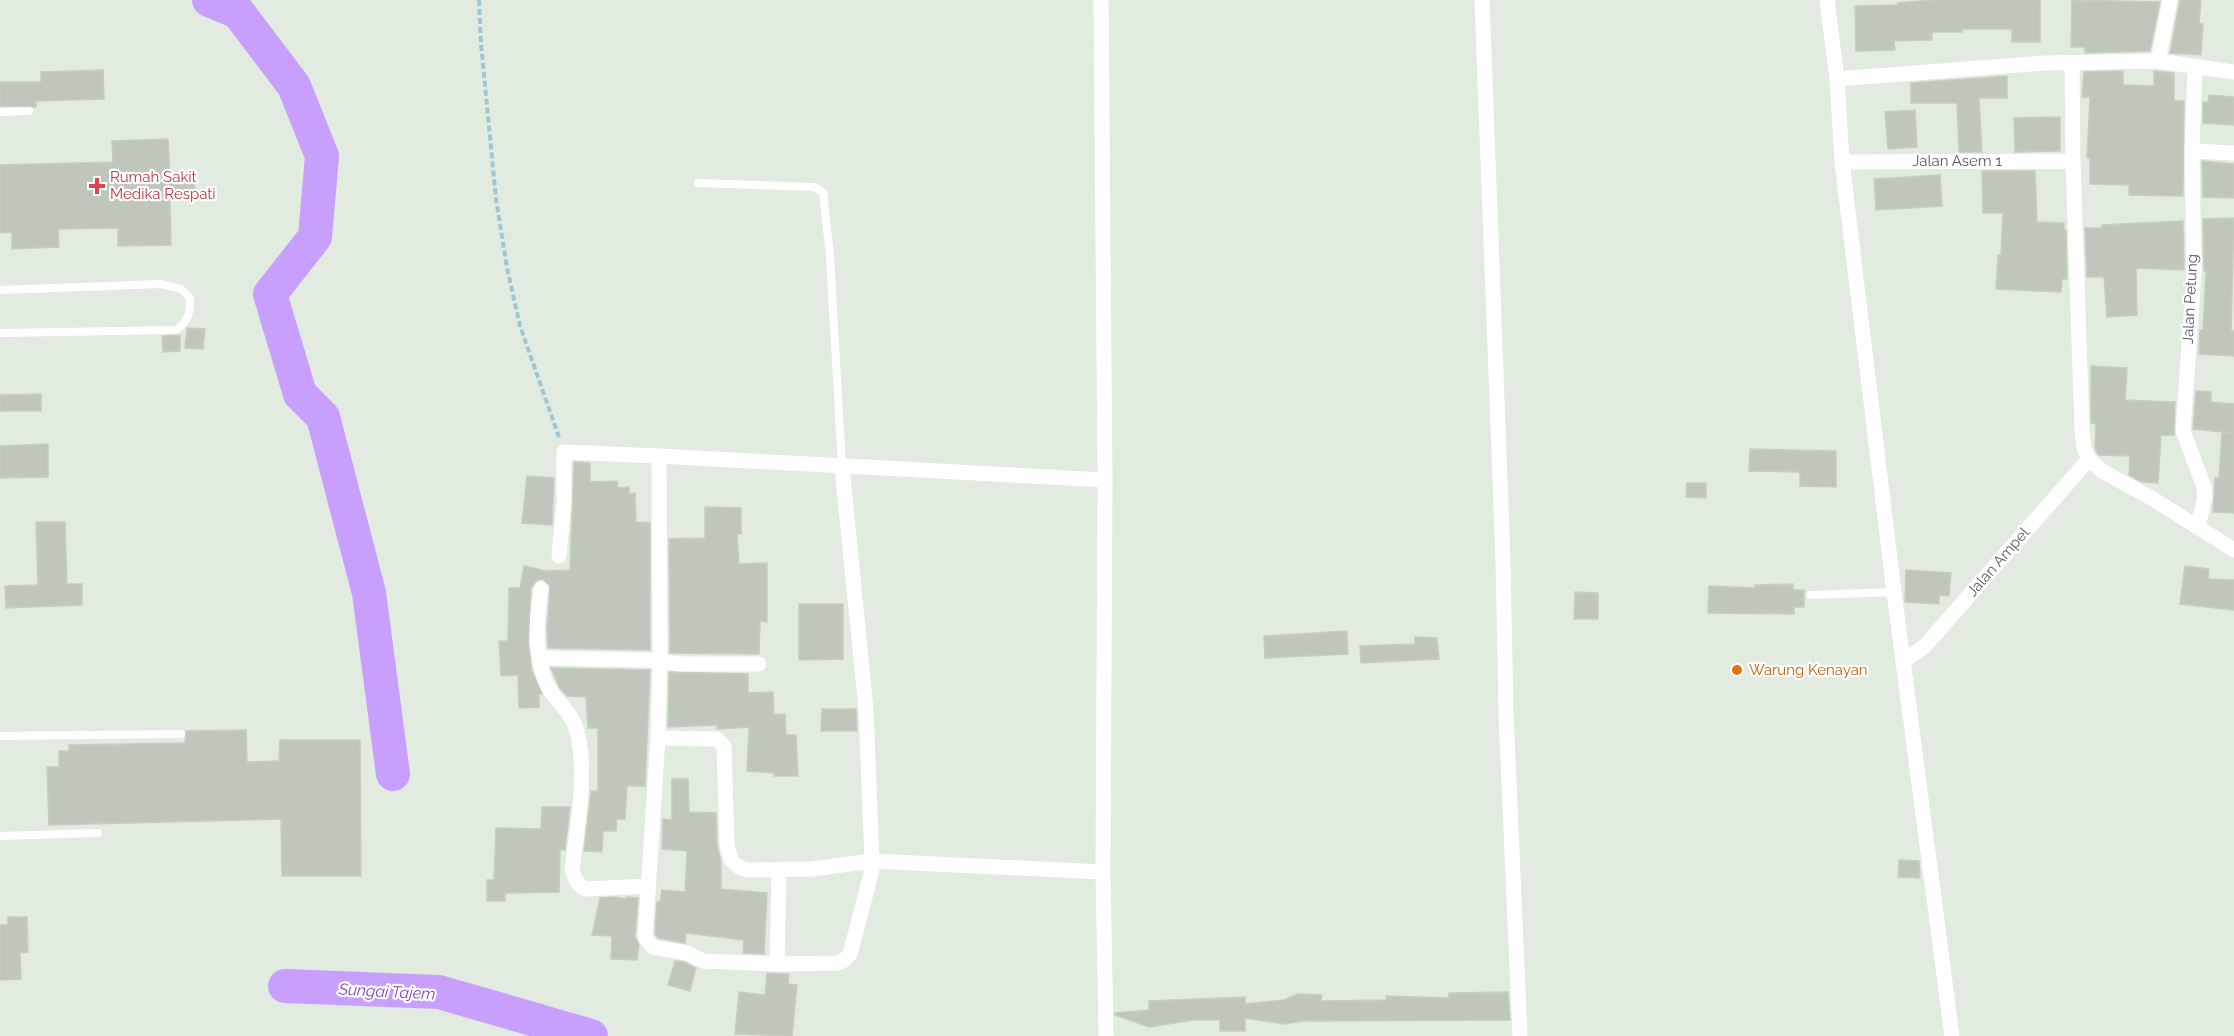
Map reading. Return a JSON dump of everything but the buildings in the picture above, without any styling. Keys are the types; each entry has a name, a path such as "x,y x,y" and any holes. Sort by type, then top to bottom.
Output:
{"street":[{"path":"1101,0 1105,480 1103,872 1106,1036"},
{"path":"1482,0 1503,560 1506,714 1520,1036"},
{"path":"1827,0 1837,79 1842,162 1894,592 1952,1036"},
{"path":"2158,61 2170,0"},
{"path":"1837,79 2045,63 2158,61 2234,72"},
{"path":"2072,63 2073,161 2084,448 2089,459 2102,471 2153,499 2234,550"},
{"name":"Jalan Petung","path":"2195,66 2192,151 2194,273 2183,431 2204,487 2205,496 2198,527"},
{"path":"2192,151 2234,153"},
{"name":"Jalan Asem 1","path":"1842,162 2073,161"},
{"path":"559,556 564,502 564,452 1105,480"},
{"path":"659,456 658,738 645,937 652,947 687,953 703,961 828,964 844,960 850,954 871,874 872,861 866,710 842,467"},
{"name":"Jalan Ampel","path":"1903,661 1924,647 2089,459"},
{"path":"541,589 537,613 539,658 551,692 573,718 581,759 579,818 572,870 574,877 579,886 585,889 649,886"},
{"path":"539,658 649,660 695,665 759,664"},
{"path":"658,738 717,739 720,741 724,749 727,844 729,857 736,867 746,870 812,869 872,861 1103,872"},
{"path":"777,964 779,870"}],"lane":[{"path":"0,112 29,111"},
{"path":"698,183 814,187 823,192 830,257 842,467"},
{"path":"0,290 161,284 181,289 190,298 187,322 176,330 0,333"},
{"path":"1811,595 1894,592"},
{"path":"0,736 181,734"},
{"path":"0,836 98,833"}],"path":[{"path":"479,0 496,199 507,268 520,326 564,452"}],"waterway":[{"path":"209,0 238,12 294,86 322,156 315,237 270,294 300,394 323,417 369,593 393,774"},
{"name":"Sungai Tajem","path":"285,986 439,992 591,1036"}],"place":[{"name":"Rumah Sakit Medika Respati","path":"97,186"},
{"name":"Warung Kenayan","path":"1737,670"}]}
